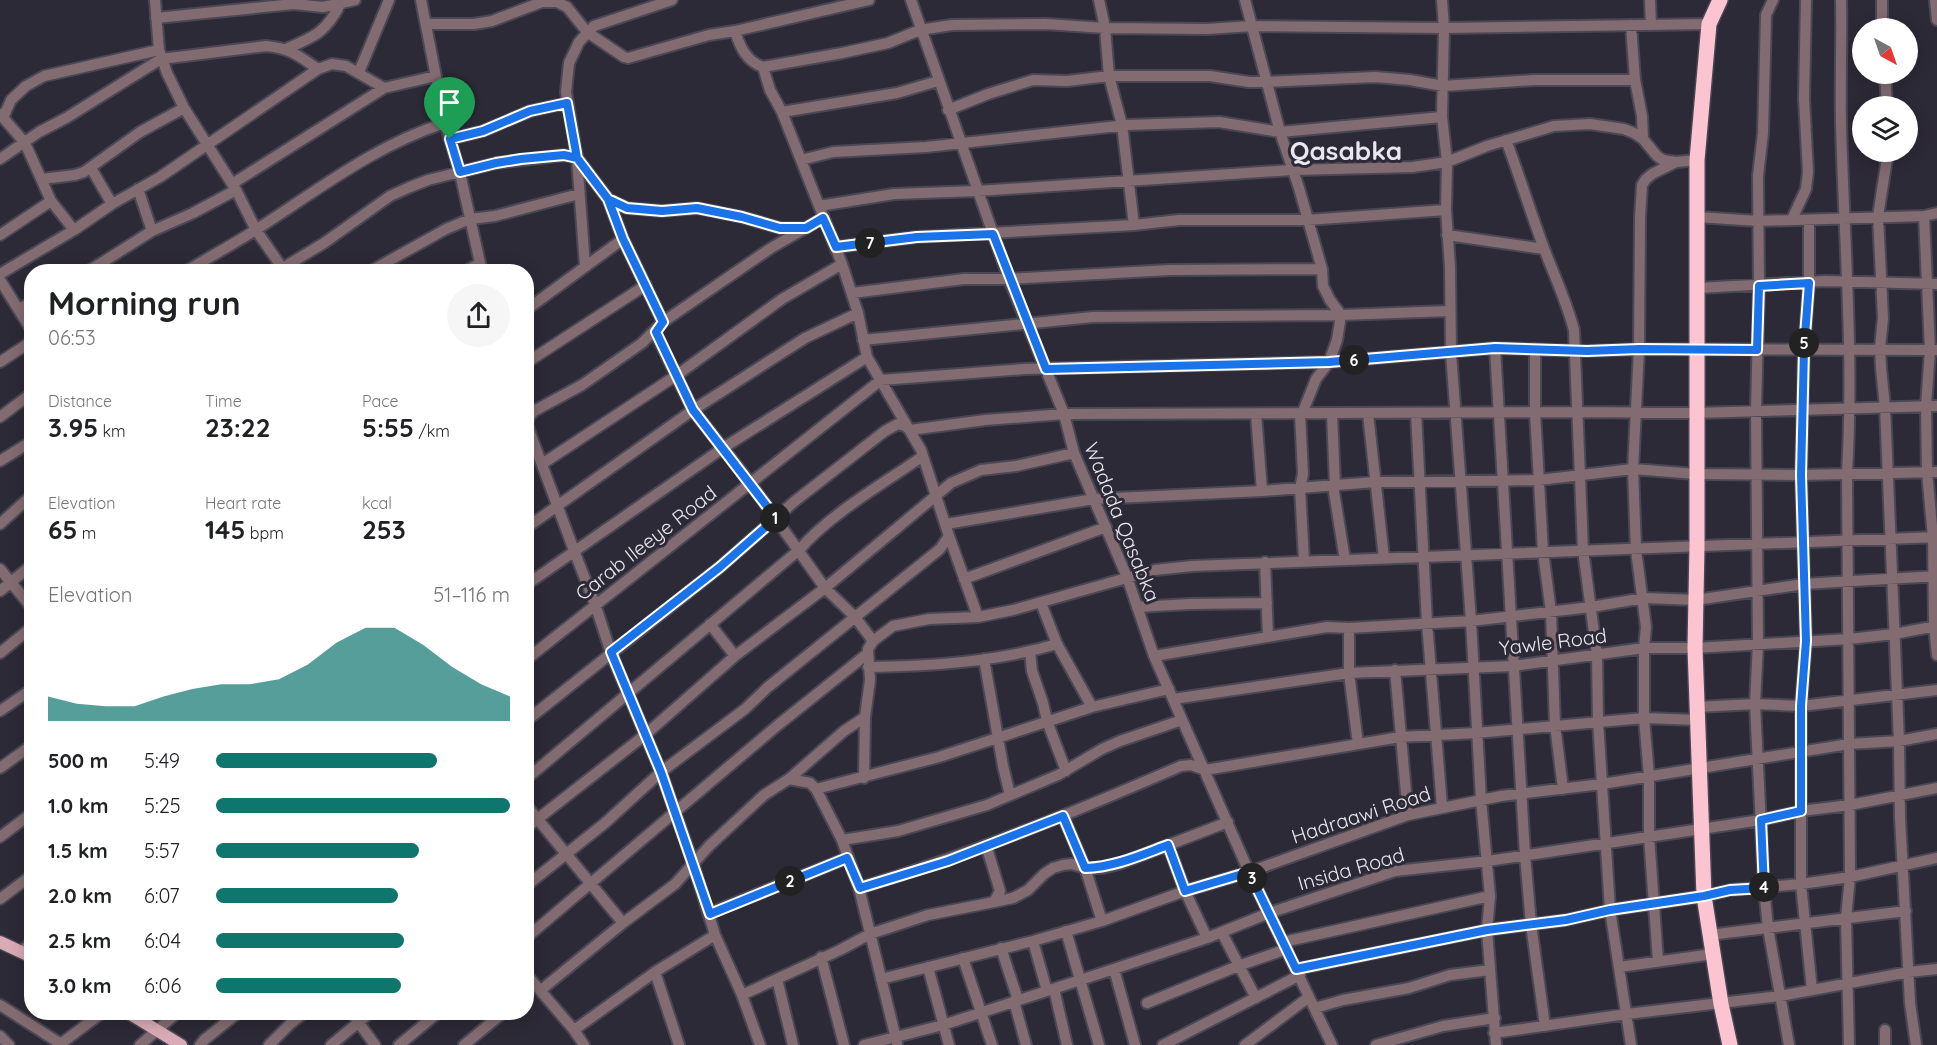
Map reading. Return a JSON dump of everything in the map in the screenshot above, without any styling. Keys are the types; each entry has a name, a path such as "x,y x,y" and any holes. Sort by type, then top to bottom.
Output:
{"highway":[{"path":"1720,0 1709,24 1697,160 1695,648 1704,896 1720,1004 1730,1045"}],"main road":[{"path":"0,942 24,954"},
{"path":"139,1020 181,1045"}],"street":[{"path":"155,0 160,54 184,108 234,187 256,230 277,264"},
{"path":"156,18 294,4 323,7 355,0"},
{"path":"359,72 389,0"},
{"path":"421,0 446,123 460,172 480,264"},
{"path":"585,266 577,158 567,103 566,82 569,63 587,32 594,26 672,0"},
{"path":"426,24 474,24 492,21 542,2 557,2 567,7 587,32 628,58 709,35 869,0"},
{"name":"Wadada Qasabka","path":"911,0 1009,279 1064,414 1074,453 1127,577 1154,656 1249,872 1332,1045"},
{"path":"1099,0 1105,28 1109,76 1122,125 1134,225"},
{"path":"1245,0 1280,132 1322,270 1326,293 1341,315 1337,340 1329,362 1316,379 1301,414 1303,474 1300,488 1304,560"},
{"path":"1442,0 1444,28 1442,117 1448,162 1446,210 1451,353 1471,621 1476,733 1488,861 1490,896 1487,930 1496,1045"},
{"path":"1650,0 1651,25"},
{"path":"1773,0 1766,15 1764,110 1758,176 1759,286 1756,411 1758,643 1755,704 1764,888 1768,928 1789,1045"},
{"path":"1792,219 1806,189 1808,172 1804,99 1806,0"},
{"path":"1841,0 1841,122 1846,218 1846,281 1851,351 1851,408 1847,473 1850,877 1846,918 1849,1045"},
{"path":"1882,0 1882,18"},
{"path":"1935,0 1937,20"},
{"path":"286,49 312,38 331,23 341,3"},
{"path":"735,31 748,59 763,67 888,43 920,30 952,25 1046,24 1105,28 1207,29 1252,26 1444,28 1709,24"},
{"path":"1631,25 1643,139"},
{"path":"74,230 51,201 25,143 2,116 11,100 26,86 44,76 160,54 266,46 294,52 318,69"},
{"path":"0,159 39,132 66,118 160,54"},
{"path":"0,274 160,177 318,69 332,64 346,66 384,88"},
{"path":"763,67 770,90 782,112 836,247 858,313 867,357 923,456 978,617"},
{"path":"100,264 152,231 193,213 384,88 436,76"},
{"path":"948,110 1033,80 1067,81 1109,76 1210,76 1249,82 1375,77 1443,86 1534,80 1635,80"},
{"path":"782,112 897,93 938,81"},
{"path":"450,139 483,131 530,111 567,103"},
{"path":"42,179 75,175 91,168 140,132 184,108"},
{"path":"801,160 833,152 960,144 1122,125 1219,122 1280,132 1442,117"},
{"path":"199,264 256,230 331,179 399,140 446,123"},
{"path":"819,206 894,194 977,191 1292,170 1413,166 1448,162 1487,146 1554,126 1590,124 1624,129 1634,133 1643,139 1657,156 1677,162"},
{"path":"1506,140 1574,330 1583,550 1597,655 1598,721 1610,910 1631,1045"},
{"path":"291,264 390,196 428,180 496,163 564,155 577,158 608,199 623,239 663,322"},
{"path":"1659,961 1649,836 1649,776 1644,718 1646,627 1636,550 1633,469 1639,349 1640,217 1642,185 1646,178 1677,162 1697,160"},
{"path":"1886,162 1878,216 1883,318 1880,348 1886,407 1899,794 1910,1003 1916,1045"},
{"path":"91,168 112,204"},
{"path":"138,189 152,231"},
{"path":"383,264 446,229 470,219 495,216 579,194"},
{"path":"608,199 627,208 662,211 697,208 780,228 806,228"},
{"path":"0,235 51,201"},
{"path":"836,247 917,237 1134,225 1179,220 1307,220 1446,210"},
{"path":"1698,217 1758,221 1924,216 1937,213"},
{"path":"1924,216 1932,285 1932,472 1937,655"},
{"path":"534,411 582,385 642,344 656,332 663,322 771,248 823,218"},
{"path":"1809,220 1809,283 1804,349 1801,475 1806,641 1801,706 1801,884 1812,990"},
{"path":"1447,235 1544,249"},
{"path":"534,304 623,239"},
{"path":"584,245 602,254"},
{"path":"542,464 677,375 782,299 842,264"},
{"path":"852,293 964,279 1009,279 1170,270 1322,270"},
{"path":"0,280 4,296 19,309 24,317"},
{"path":"1698,288 1846,281 1932,285"},
{"path":"534,358 646,285"},
{"path":"19,309 24,307"},
{"path":"863,340 1093,316 1341,315 1449,310"},
{"path":"534,523 693,410 805,338 858,313"},
{"path":"656,332 693,410 800,550 825,588 855,617 873,640"},
{"path":"0,362 24,346"},
{"path":"882,380 1024,369 1329,362 1495,348 1933,350"},
{"path":"1495,348 1525,855 1531,924 1545,1026"},
{"path":"1535,349 1535,412 1543,552 1551,612 1555,725 1563,789"},
{"path":"534,580 575,554 723,448 867,357"},
{"name":"Carab Ileeye Road","path":"534,654 882,380"},
{"path":"0,417 24,399"},
{"path":"534,715 720,567 776,518 885,431 898,424 910,430 985,420 1064,414 1696,413 1932,406"},
{"path":"1416,413 1426,623 1442,807"},
{"path":"1256,414 1262,491"},
{"path":"1332,414 1334,492 1345,560"},
{"path":"1368,414 1384,558"},
{"path":"534,443 627,694 661,772 710,914 715,935 742,995 760,1045"},
{"path":"0,461 24,446"},
{"path":"534,822 645,735 735,656 825,588 951,483 981,470 1016,466 1074,453"},
{"path":"534,772 840,514 923,456"},
{"path":"946,524 1094,499 1262,491 1375,482 1539,480 1633,469 1696,474 1757,475 1932,472"},
{"path":"0,524 24,502"},
{"path":"964,579 1106,527"},
{"path":"534,880 605,823 661,772 745,709 768,687 940,549 949,536"},
{"path":"864,778 865,717 870,680 867,654 869,644 893,626 906,622 978,617 1041,603 1155,570 1183,567 1304,560 1636,550 1757,542 1935,537"},
{"path":"1265,562 1268,637"},
{"path":"0,569 24,598"},
{"path":"0,591 24,572"},
{"path":"1154,656 1327,627 1471,621 1591,607 1644,598 1696,600 1804,584 1935,576"},
{"path":"1041,603 1057,644 1092,707"},
{"path":"1137,607 1267,603"},
{"path":"710,624 735,656"},
{"name":"Yawle Road","path":"816,789 939,757 1092,707 1171,694 1349,673 1513,666 1644,648 1695,648 1849,639 1936,626"},
{"path":"1349,627 1349,673 1358,744"},
{"path":"0,652 24,633"},
{"path":"868,667 915,666 984,659 1030,652 1057,644"},
{"path":"1030,652 1032,671 1047,721 1066,771"},
{"path":"534,931 778,724 867,654"},
{"path":"984,659 1010,795"},
{"path":"1395,670 1408,815"},
{"path":"860,888 948,861 1181,766 1191,765 1205,770 1400,736 1476,733 1644,718 1755,704 1801,706 1937,690"},
{"path":"0,711 24,694"},
{"path":"541,990 675,884 693,863 764,795 789,779 844,731 865,717"},
{"path":"842,840 898,831 987,805 1066,771 1111,745 1182,720"},
{"name":"Hadraawi Road","path":"881,979 1033,941 1102,921 1185,891 1249,872 1408,815 1442,807 1849,744 1899,741 1937,734"},
{"path":"0,768 24,751"},
{"path":"789,779 810,783 816,789 842,840 860,888 897,1042"},
{"name":"Insida Road","path":"864,1045 897,1042 1222,933 1269,913 1395,871 1488,861 1761,820 1937,788"},
{"path":"534,814 623,923"},
{"path":"1063,816 1085,868 1102,921"},
{"path":"0,837 24,819"},
{"path":"742,995 870,934 928,915 1013,898 1053,868 1072,864 1085,868 1102,868 1119,864 1228,822"},
{"path":"986,845 999,885 999,894 994,902"},
{"path":"1168,845 1185,891 1207,938"},
{"path":"710,914 847,858"},
{"path":"1163,1045 1256,998 1298,972 1487,930 1566,920 1610,910 1730,890 1850,877 1937,858"},
{"path":"0,899 24,881"},
{"path":"675,884 699,883"},
{"path":"1147,1003 1285,945 1490,896"},
{"path":"1709,935 1906,911"},
{"path":"1066,931 1100,1045"},
{"path":"1222,933 1256,998"},
{"path":"574,1030 655,972 715,935"},
{"path":"1033,941 1051,990 1067,1045"},
{"path":"1001,948 1026,1045"},
{"path":"1619,967 1713,954"},
{"path":"821,957 844,1045"},
{"path":"963,957 992,1045"},
{"path":"928,967 949,1045"},
{"path":"1114,969 1135,1045"},
{"path":"1494,1033 1780,996 1937,969"},
{"path":"1315,1008 1343,1000 1409,988 1450,975 1490,970"},
{"path":"655,972 680,1045"},
{"path":"777,979 793,1045"},
{"path":"534,985 541,990 584,1045"},
{"path":"1245,1045 1309,996"},
{"path":"0,1005 60,1044 92,1020"},
{"path":"1376,1045 1443,1026 1494,1018"},
{"path":"140,1045 169,1020"},
{"path":"200,1045 229,1020"},
{"path":"269,1045 296,1020"},
{"path":"356,1020 375,1045"},
{"path":"331,1045 362,1020"},
{"path":"399,1045 429,1020"},
{"path":"464,1045 494,1020"},
{"path":"1885,1030 1886,1045"},
{"path":"0,1036 9,1045"}],"district":[{"name":"Qasabka","path":"1346,151"}],"route":[{"path":"450,139 460,172 521,159 564,155 577,158 608,199 623,239 663,322 656,332 693,410 776,518 720,567 611,652 661,772 710,914 847,858 860,888 948,861 1063,816 1085,868 1102,868 1119,864 1168,845 1185,891 1249,872 1296,969 1487,930 1566,920 1610,910 1730,890 1764,888 1761,820 1801,811 1801,706 1806,641 1801,475 1804,349 1809,283 1759,286 1757,350 1587,351 1495,348 1329,362 1046,369 993,234 917,237 836,247 823,218 806,228 780,228 697,208 662,211 627,208 608,199 577,158 567,103 530,111 483,131 450,139"}]}
